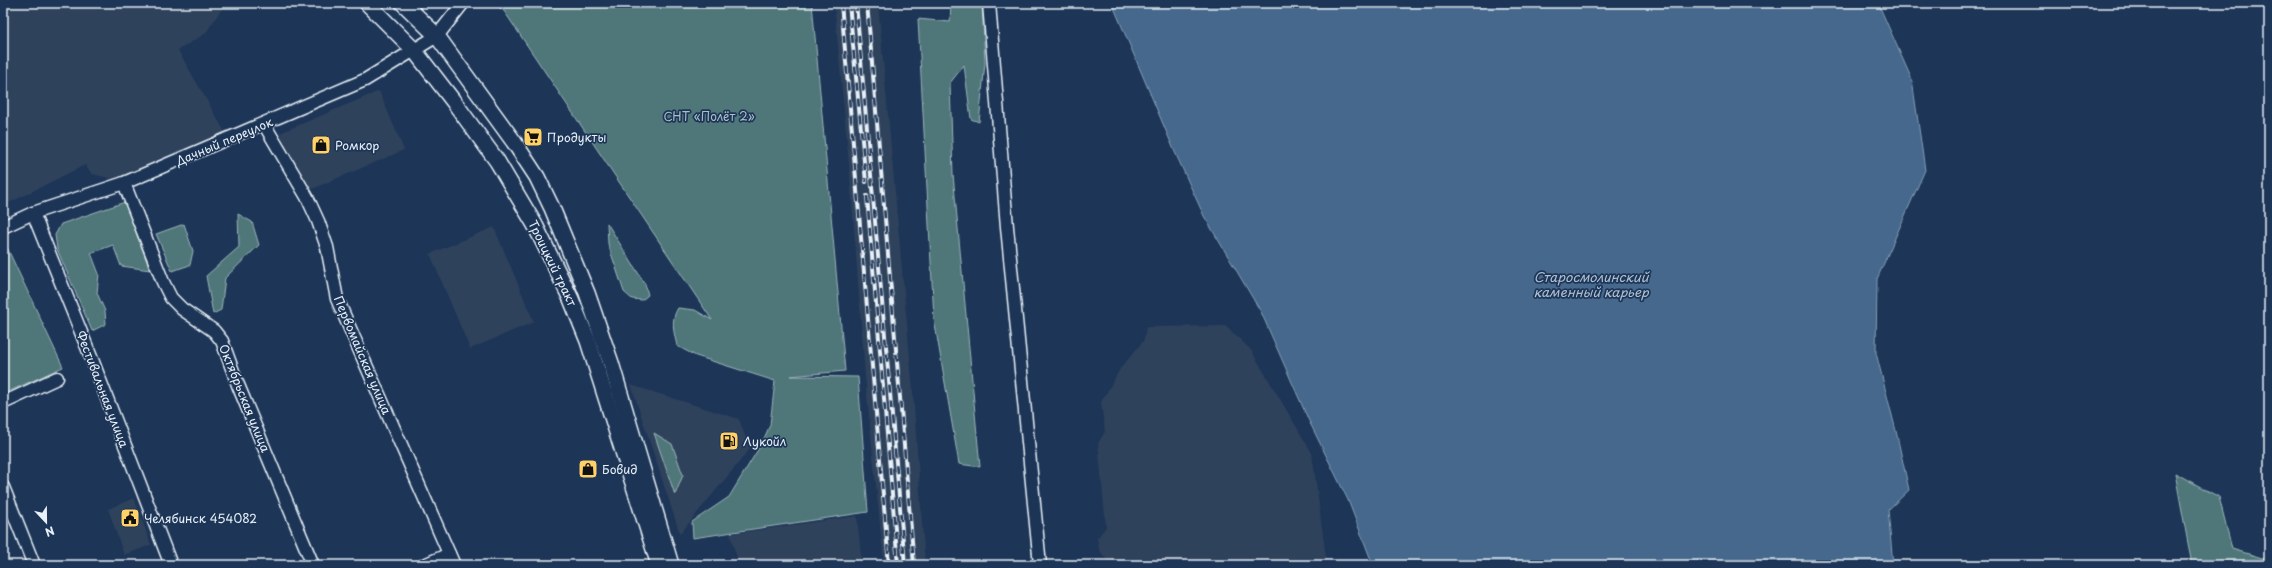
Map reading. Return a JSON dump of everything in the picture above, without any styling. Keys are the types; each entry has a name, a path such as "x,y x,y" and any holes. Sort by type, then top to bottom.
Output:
{"main road":[{"name":"Троицкий тракт","path":"367,3 414,50 497,161 520,198 572,299 588,341 659,565"},
{"name":"Троицкий тракт","path":"403,3 437,36 514,142 537,177 552,208 587,292 611,363 671,565"}],"street":[{"path":"437,36 463,3"},
{"path":"989,3 1022,380 1040,565"},
{"name":"Дачный переулок","path":"3,227 33,213 124,183 365,80 437,36"},
{"name":"Первомайская улица","path":"264,124 314,212 327,246 337,299 451,559"},
{"name":"Октябрьская улица","path":"124,183 163,282 171,298 182,310 214,332 226,347 238,385 313,565"},
{"name":"Фестивальная улица","path":"33,213 94,362 171,565"},
{"path":"3,403 57,378"},
{"path":"3,487 34,565"},
{"path":"424,565 451,559"}],"shaded area":[{"path":"3,3 226,3 205,34 178,50 226,134 117,180 92,174 85,165 3,206"},
{"path":"834,3 878,3 913,391 925,565 884,565 865,376 850,175"},
{"path":"379,91 404,150 305,192 280,133"},
{"path":"494,227 534,322 470,349 430,254"},
{"path":"1226,326 1251,350 1312,453 1327,565 1111,565 1099,550 1097,538 1106,527 1098,443 1105,432 1101,402 1120,369 1144,340 1146,327"},
{"path":"631,385 739,419 750,449 680,534"},
{"path":"134,498 151,545 124,555 108,509"},
{"path":"857,516 862,565 739,565 730,534"}],"green space":[{"name":"СНТ «Полёт 2»","path":"493,3 812,3 845,371 790,376 858,377 868,512 693,538 692,522 729,497 762,443 770,425 775,381 696,356 677,346 673,322 678,308 695,310 712,320 504,11"},
{"path":"951,3 982,3 985,63 979,122 971,119 964,65 950,83 953,174 980,467 959,464 934,319 918,19 950,22"},
{"path":"125,202 150,270 121,266 113,245 91,253 99,274 97,293 105,311 106,324 92,331 57,249 55,235 61,224"},
{"path":"238,214 252,222 259,245 225,278 221,310 213,314 206,276 239,247"},
{"path":"607,223 645,284 648,295 642,300 632,299 624,292 608,244"},
{"path":"184,224 193,251 190,265 172,271 156,234"},
{"path":"4,241 63,367 3,394 3,242"},
{"path":"654,433 672,444 683,475 675,495"},
{"path":"2175,473 2219,497 2232,549 2269,560 2269,565 2192,565"}],"water":[{"name":"Старосмолинский каменный карьер","path":"1112,3 1878,3 1912,80 1925,170 1877,279 1876,353 1909,490 1888,510 1893,565 1373,565 1348,500 1309,421 1261,312 1204,216 1174,150"}],"railway":[{"path":"841,3 889,565"},
{"path":"849,3 866,182"},
{"path":"856,3 905,565"},
{"path":"867,3 914,565"},
{"path":"867,196 898,565"}],"place":[{"name":"Продукты","path":"533,137"},
{"name":"Ромкор","path":"321,145"},
{"name":"Лукойл","path":"729,441"},
{"name":"Бовид","path":"588,469"},
{"name":"Челябинск 454082","path":"130,518"}]}
